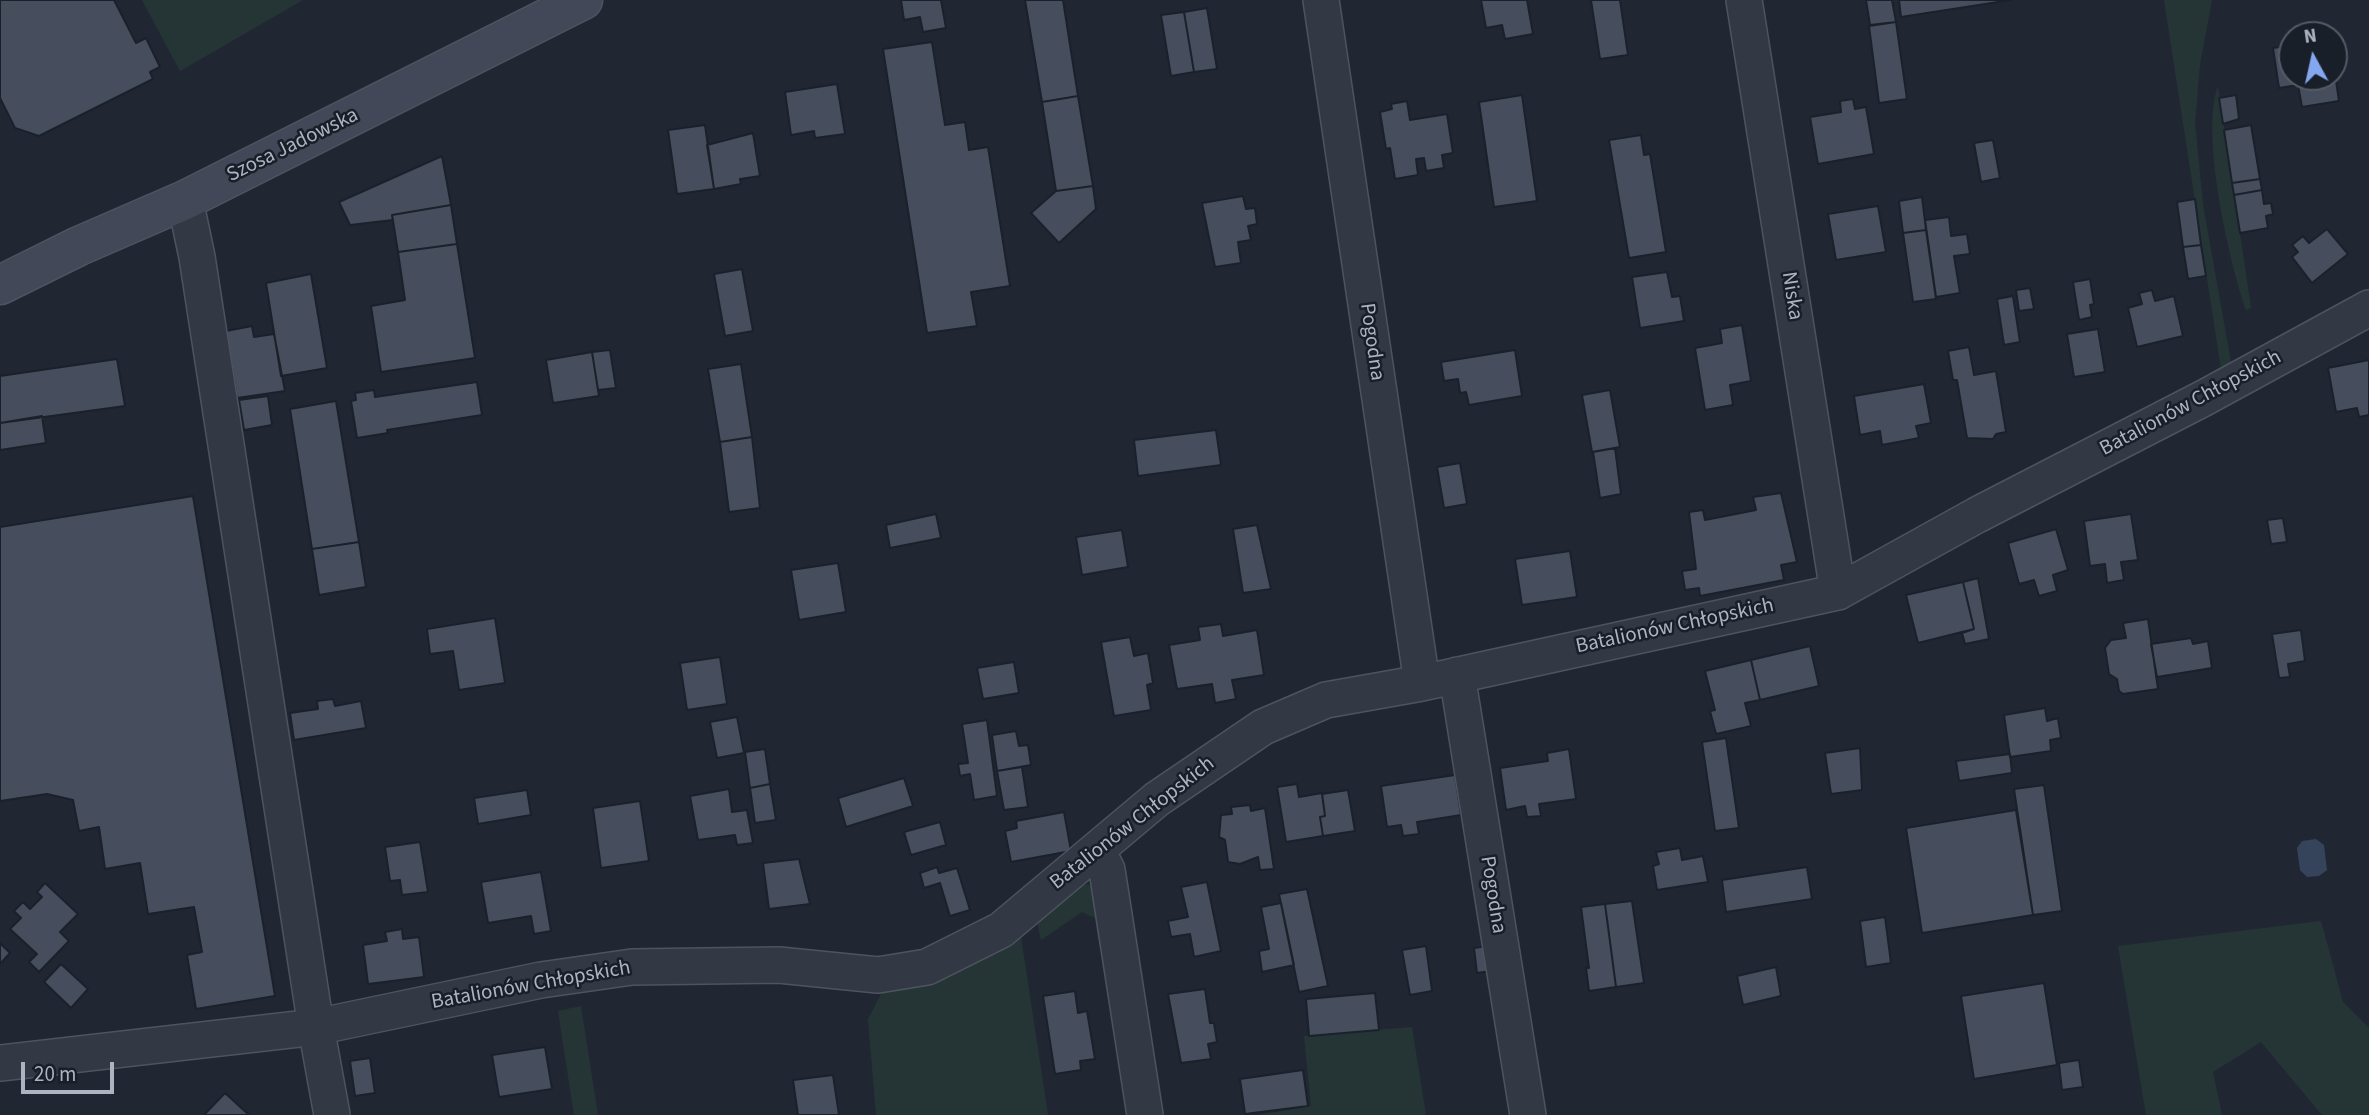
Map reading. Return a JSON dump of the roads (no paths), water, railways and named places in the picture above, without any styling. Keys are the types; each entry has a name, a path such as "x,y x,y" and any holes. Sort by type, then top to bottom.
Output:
{"main road":[{"name":"Szosa Jadowska","path":"0,285 79,246 185,200 583,0"}],"street":[{"name":"Pogodna","path":"1321,0 1422,683"},
{"name":"Niska","path":"1744,0 1838,592"},
{"path":"185,200 197,257 316,1027 332,1115"},
{"name":"Batalionów Chłopskich","path":"0,1063 316,1027 541,980 632,967 779,965 865,975 904,973 950,958 1001,930 1157,799 1263,727 1326,699 1422,683 1838,592 1977,515 2204,398 2369,308"},
{"name":"Pogodna","path":"1457,675 1528,1115"},
{"path":"1097,850 1107,870 1145,1115"}],"water":[{"path":"2316,839 2324,845 2327,870 2319,876 2307,877 2300,870 2297,848 2302,841"}]}
